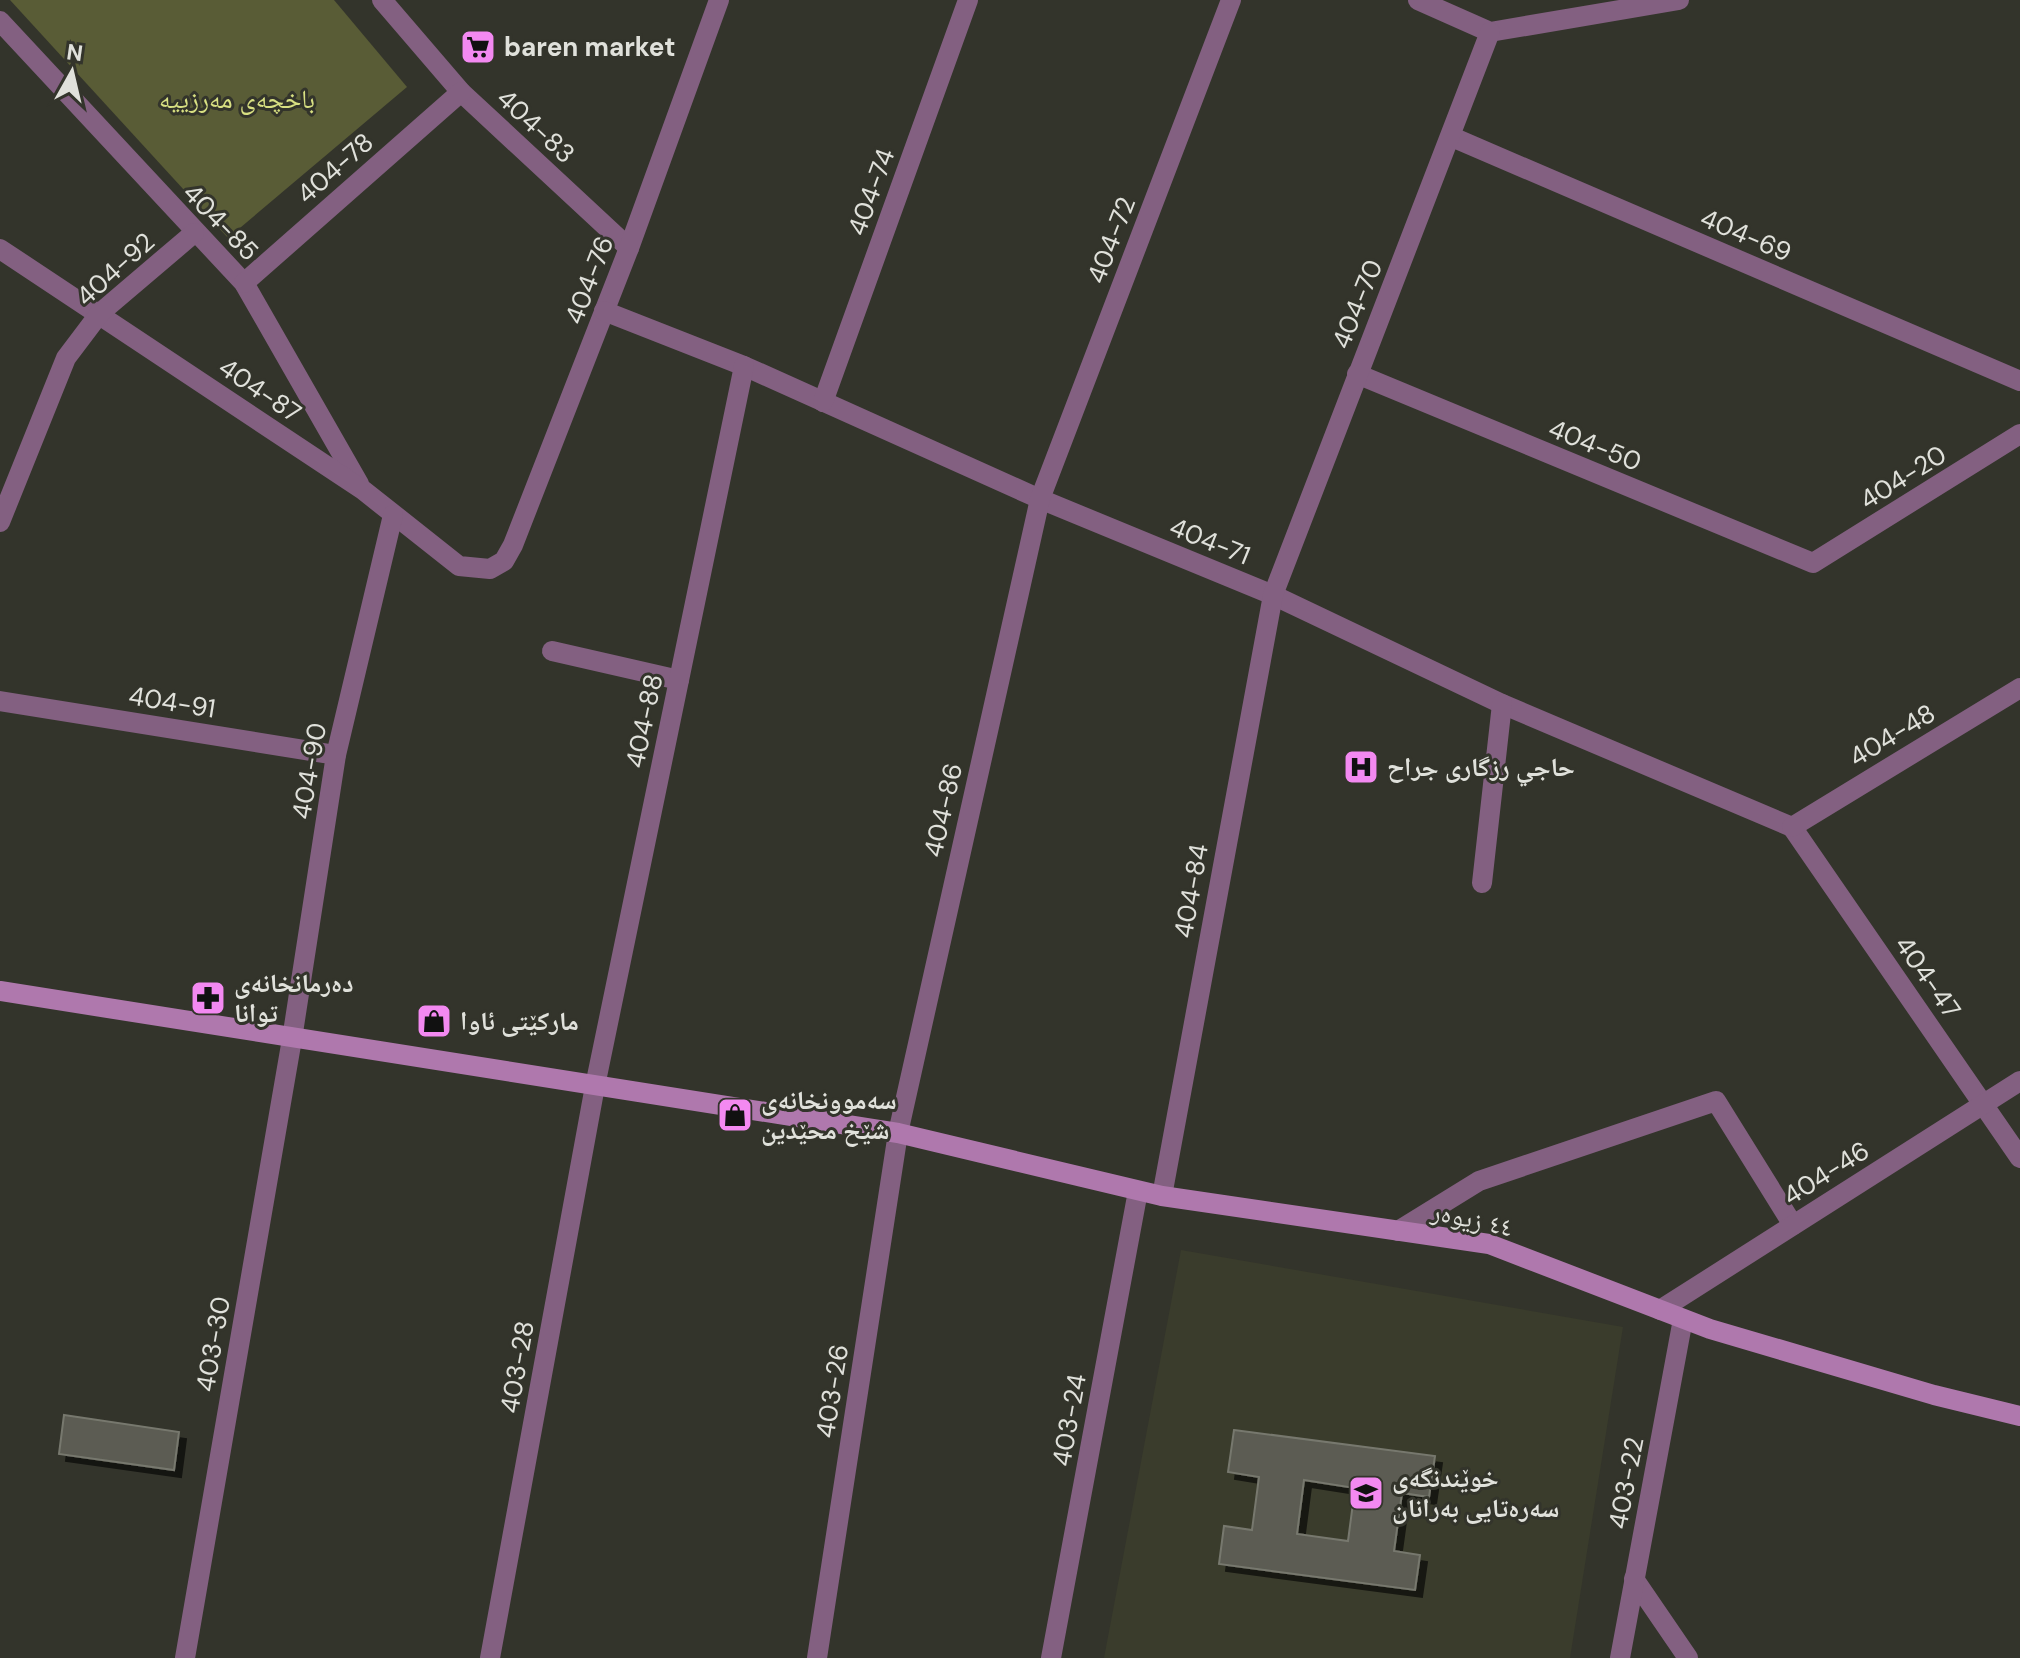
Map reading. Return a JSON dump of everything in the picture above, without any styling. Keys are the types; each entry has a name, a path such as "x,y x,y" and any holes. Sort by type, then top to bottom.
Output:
{"street":[{"name":"404-83","path":"382,0 461,92 629,248"},
{"name":"404-76","path":"490,569 504,561 513,545 629,248 719,0"},
{"name":"404-74","path":"823,402 968,0"},
{"name":"404-72","path":"1040,499 1231,0"},
{"path":"1418,0 1440,4 1490,32 1679,0"},
{"name":"404-85","path":"0,21 194,233 244,283 363,490"},
{"name":"404-70","path":"1273,595 1490,32"},
{"name":"404-78","path":"244,283 461,92"},
{"name":"404-69","path":"1452,137 2020,381"},
{"name":"404-92","path":"0,522 66,358 100,313 194,233"},
{"name":"404-87","path":"0,249 363,490 459,566 490,569"},
{"name":"404-71","path":"604,311 744,366 1040,499 1273,595 1502,704 1792,827"},
{"name":"404-88","path":"595,1086 744,366"},
{"name":"404-50","path":"1357,374 1813,563"},
{"name":"404-20","path":"1813,563 2020,434"},
{"name":"404-86","path":"898,1133 1040,499"},
{"name":"404-90","path":"292,1039 336,755 393,515"},
{"name":"404-84","path":"1162,1196 1273,595"},
{"path":"552,651 679,680"},
{"name":"404-48","path":"1792,827 2020,688"},
{"name":"404-91","path":"0,701 336,755"},
{"path":"1482,883 1502,704"},
{"name":"404-47","path":"1792,827 2020,1158"},
{"name":"٤٤ زیوەر","path":"0,991 898,1133 1162,1196 1489,1244 1683,1319 1934,1395 2020,1416"},
{"name":"403-30","path":"185,1658 292,1039"},
{"name":"404-46","path":"1660,1310 2020,1081"},
{"name":"403-28","path":"490,1658 595,1086"},
{"path":"1398,1231 1479,1181 1716,1101 1793,1225"},
{"name":"403-26","path":"817,1658 898,1133"},
{"name":"403-24","path":"1051,1658 1138,1191"},
{"name":"403-22","path":"1620,1658 1683,1319"},
{"path":"1634,1579 1688,1658"}],"shaded area":[{"name":"خوێندنگەی سەرەتایی بەرانان","path":"1181,1250 1623,1327 1570,1658 1104,1658"}],"green space":[{"name":"باخچەی مەرزییە","path":"10,0 334,0 407,87 228,238"}],"building":[{"path":"64,1415 179,1432 174,1470 59,1454"},
{"path":"1234,1430 1435,1456 1429,1497 1402,1493 1394,1551 1420,1555 1415,1590 1219,1564 1224,1526 1252,1530 1259,1477 1228,1472","holes":["1304,1480 1355,1488 1348,1541 1297,1534"]}],"place":[{"name":"baren market","path":"478,47"},
{"name":"حاجي رزگارى جراح","path":"1361,767"},
{"name":"دەرمانخانەی توانا","path":"208,998"},
{"name":"مارکێتی ئاوا","path":"434,1021"},
{"name":"سەموونخانەی شێخ محێدین","path":"735,1115"},
{"name":"خوێندنگەی سەرەتایی بەرانان","path":"1366,1493"}]}
